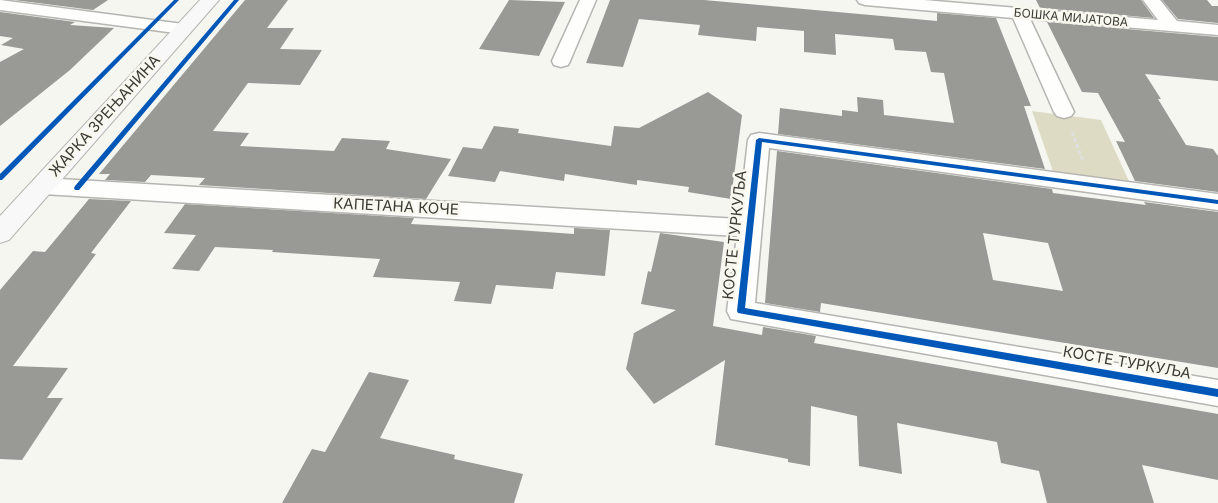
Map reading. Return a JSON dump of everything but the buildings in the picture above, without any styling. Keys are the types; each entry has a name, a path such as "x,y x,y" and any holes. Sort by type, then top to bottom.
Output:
{"main road":[{"name":"ЖАРКА ЗРЕЊАНИНА","path":"0,233 210,0"}],"street":[{"path":"562,61 588,0"},
{"name":"БОШКА МИЈАТОВА","path":"865,0 1218,30"},
{"path":"1152,0 1172,26"},
{"path":"0,5 183,29"},
{"path":"1019,13 1064,112"},
{"name":"КОСТЕ ТУРКУЉА","path":"1218,202 759,140 741,311 1218,393"},
{"name":"КАПЕТАНА КОЧЕ","path":"43,186 750,228"}],"path":[{"path":"1064,112 1092,185"}],"shaded area":[{"path":"1032,111 1101,120 1133,190 1056,180"}],"cycle path":[{"path":"0,178 177,0"},
{"path":"77,188 237,0"},
{"path":"1218,202 759,140 741,311 1218,393"}]}
